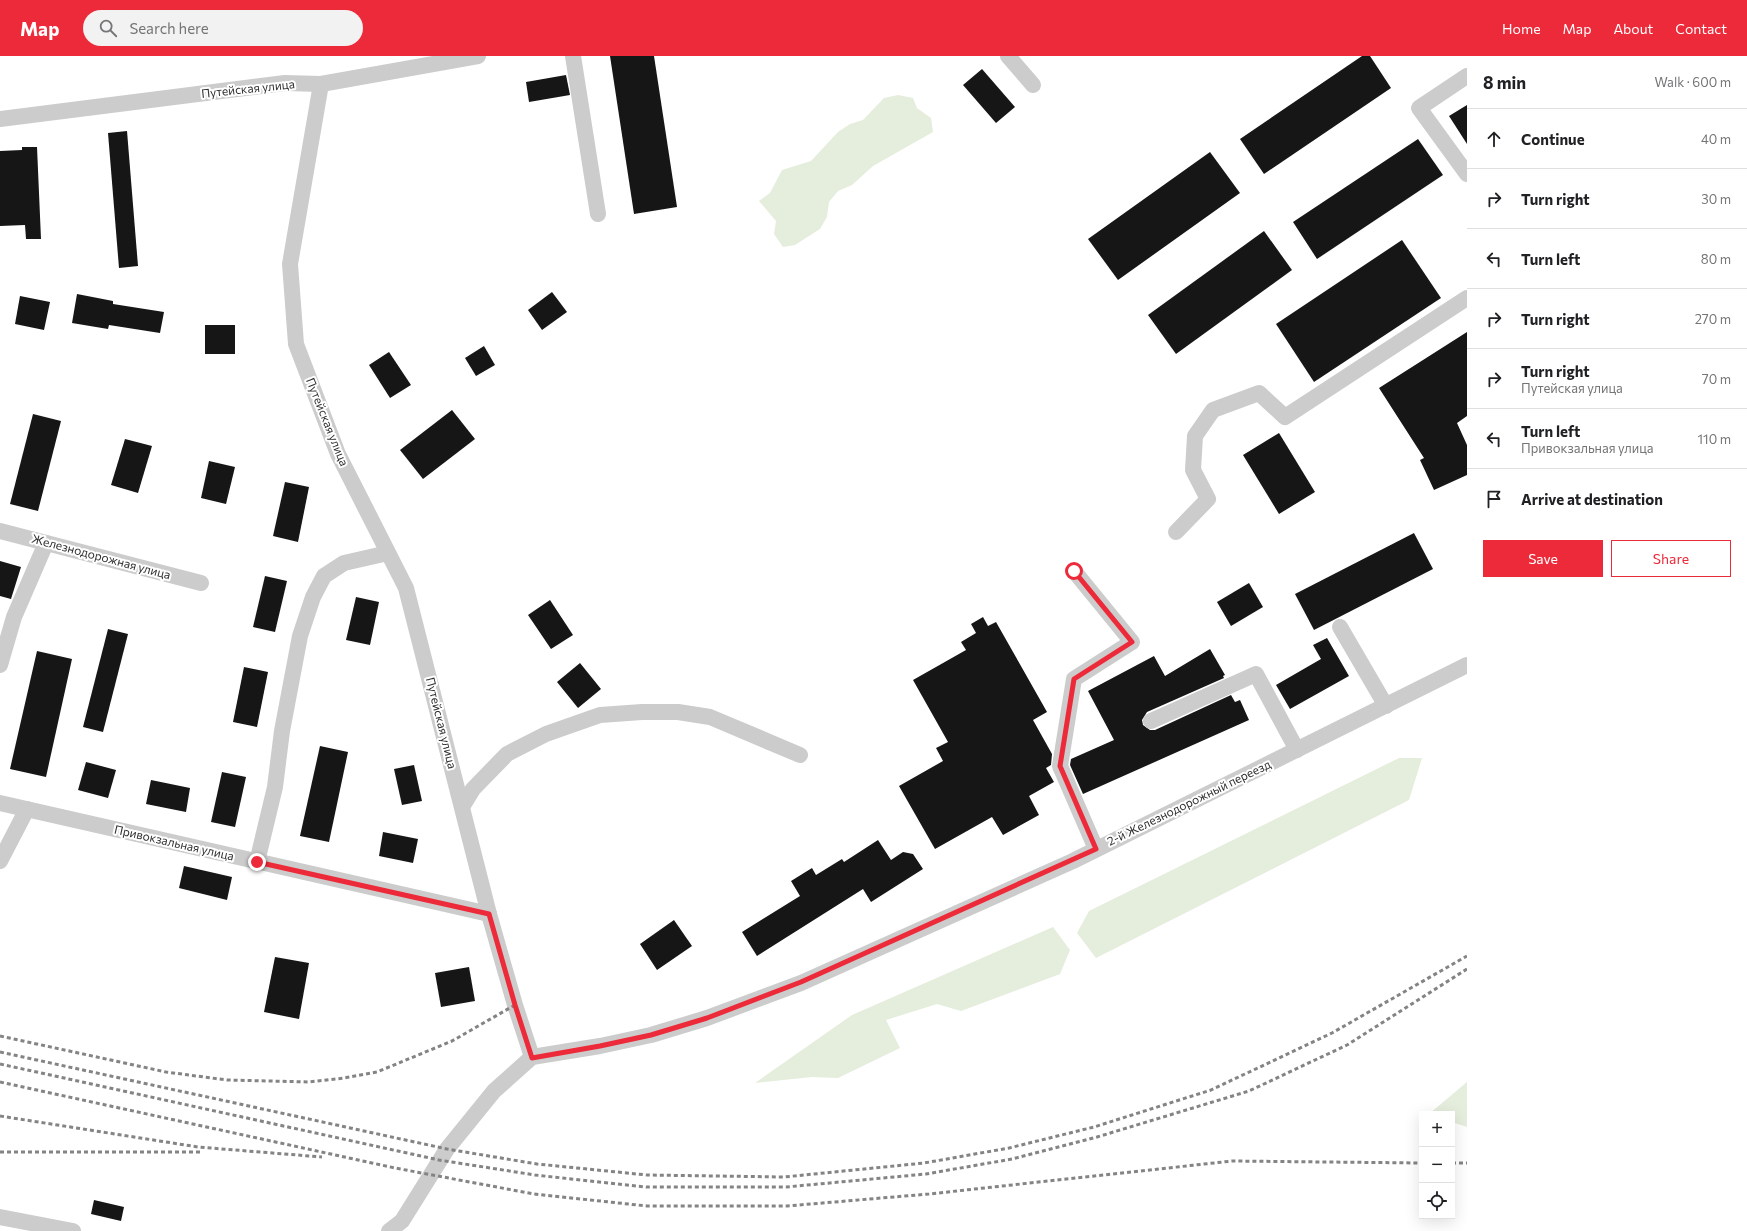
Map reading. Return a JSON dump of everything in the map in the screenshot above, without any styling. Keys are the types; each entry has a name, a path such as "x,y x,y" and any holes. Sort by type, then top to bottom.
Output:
{"street":[{"path":"322,84 478,56"},
{"path":"573,56 598,214"},
{"path":"1008,56 1033,85"},
{"path":"1467,76 1419,108 1467,174"},
{"name":"Путейская улица","path":"0,119 285,83 322,84 290,264 296,344 338,454 406,588 489,914 532,1058"},
{"path":"1176,532 1208,499 1193,470 1195,436 1212,410 1259,393 1286,417 1467,298"},
{"name":"Железнодорожная улица","path":"0,531 201,584"},
{"path":"0,665 14,617 46,543"},
{"path":"257,862 275,787 282,731 300,636 312,597 324,576 344,563 388,553"},
{"path":"1074,571 1132,642 1074,679 1070,696 1060,766 1096,849"},
{"path":"1340,627 1386,706"},
{"name":"2-й Железнодорожный переезд","path":"532,1058 651,1035 707,1018 801,982 1096,849 1467,665"},
{"path":"1151,721 1256,674 1297,750"},
{"path":"462,807 474,789 507,754 546,734 600,715 642,712 678,712 710,717 800,755"},
{"name":"Привокзальная улица","path":"0,803 489,914"},
{"path":"0,861 27,809"},
{"path":"389,1231 402,1222 447,1149 494,1092 532,1058"},
{"path":"0,1217 73,1231"}],"green space":[{"path":"898,95 913,98 917,108 931,118 933,132 873,166 852,185 838,191 829,202 827,217 820,229 795,245 783,247 774,234 776,221 759,201 770,193 782,170 811,161 838,132 850,124 863,120 884,98"},
{"path":"1399,758 1422,758 1409,800 1096,958 1077,933 1089,911"},
{"path":"1053,927 1070,950 1060,974 961,1011 937,1004 886,1020 900,1048 838,1078 812,1077 755,1083 852,1015"},
{"path":"1467,1082 1467,1127 1455,1123 1455,1111 1433,1111"}],"building":[{"path":"610,56 654,56 677,207 634,214"},
{"path":"1362,56 1370,56 1391,88 1264,174 1240,139"},
{"path":"982,69 1015,107 996,123 963,85"},
{"path":"566,75 570,95 529,102 526,82"},
{"path":"1467,105 1467,144 1449,116"},
{"path":"127,131 138,266 119,268 108,133"},
{"path":"1418,139 1443,175 1317,259 1293,222"},
{"path":"22,147 37,147 41,239 26,239 25,225 0,226 0,151 22,150"},
{"path":"1210,152 1240,193 1118,280 1088,239"},
{"path":"1264,231 1292,270 1176,354 1148,315"},
{"path":"1402,240 1441,298 1314,382 1276,324"},
{"path":"552,292 567,312 542,330 528,310"},
{"path":"77,294 113,301 113,304 164,312 160,333 109,325 108,329 72,323"},
{"path":"20,296 50,302 44,330 15,324"},
{"path":"205,325 235,325 235,354 205,354"},
{"path":"1467,332 1467,416 1457,423 1467,445 1467,475 1434,490 1420,460 1424,458 1379,388"},
{"path":"484,346 495,365 476,376 465,358"},
{"path":"389,352 411,385 390,398 369,365"},
{"path":"452,410 475,439 423,479 400,450"},
{"path":"33,414 61,421 38,511 10,504"},
{"path":"1279,433 1315,492 1279,514 1243,455"},
{"path":"125,439 152,446 138,493 111,485"},
{"path":"209,461 235,467 226,504 201,498"},
{"path":"285,482 309,487 298,542 273,536"},
{"path":"1414,533 1433,569 1314,630 1295,594"},
{"path":"0,561 21,567 11,599 0,596"},
{"path":"265,576 287,581 275,632 253,627"},
{"path":"1249,583 1263,607 1231,626 1217,602"},
{"path":"356,597 379,602 370,645 346,640"},
{"path":"550,600 573,635 551,649 528,615"},
{"path":"983,617 988,626 996,622 1047,712 1033,720 1052,754 1051,765 1046,768 1054,782 1029,796 1039,815 1003,835 992,817 935,849 899,786 943,761 936,748 948,742 913,680 966,650 961,642 976,633 971,624"},
{"path":"108,629 128,634 103,732 83,727"},
{"path":"1327,638 1349,676 1290,709 1276,685 1321,659 1313,645"},
{"path":"1210,649 1225,675 1223,676 1224,678 1147,712 1142,720 1143,725 1150,730 1155,730 1231,695 1235,702 1240,700 1249,720 1083,794 1070,765 1071,759 1114,740 1088,691 1154,656 1165,676"},
{"path":"37,651 72,659 46,777 10,769"},
{"path":"580,663 601,689 578,708 557,682"},
{"path":"244,667 268,672 257,727 233,722"},
{"path":"320,746 348,752 329,842 300,836"},
{"path":"86,762 116,770 108,798 78,790"},
{"path":"414,765 422,801 402,805 394,769"},
{"path":"222,772 246,777 235,827 211,822"},
{"path":"151,780 190,788 186,812 146,804"},
{"path":"383,832 418,839 413,863 379,856"},
{"path":"878,840 891,860 903,852 913,854 923,869 871,902 863,889 757,956 742,932 800,896 791,881 812,868 816,875 842,859 844,862"},
{"path":"184,866 232,877 227,900 179,888"},
{"path":"674,920 692,946 657,970 640,944"},
{"path":"275,957 309,963 299,1019 264,1012"},
{"path":"469,967 475,1001 441,1007 435,973"},
{"path":"94,1200 124,1207 121,1221 91,1214"}],"railway":[{"path":"0,1052 447,1149 537,1164 647,1175 784,1177 924,1163 1009,1148 1094,1127 1211,1090 1332,1033 1467,956"},
{"path":"0,1064 439,1160 535,1175 646,1187 786,1187 926,1174 1012,1159 1097,1137 1249,1091 1347,1045 1467,969"},
{"path":"0,1036 166,1072 227,1080 309,1082 377,1072 452,1041 515,1005"},
{"path":"0,1082 395,1168 534,1194 647,1206 787,1206 929,1194 1232,1161 1419,1163"},
{"path":"0,1116 198,1147 322,1157"},
{"path":"0,1152 202,1152"},
{"path":"1455,1163 1467,1163"}],"route":[{"path":"257,862 489,914 532,1058 651,1035 707,1018 801,982 1073,861 1096,849 1060,766 1070,696 1074,679 1132,642 1074,571"}]}
